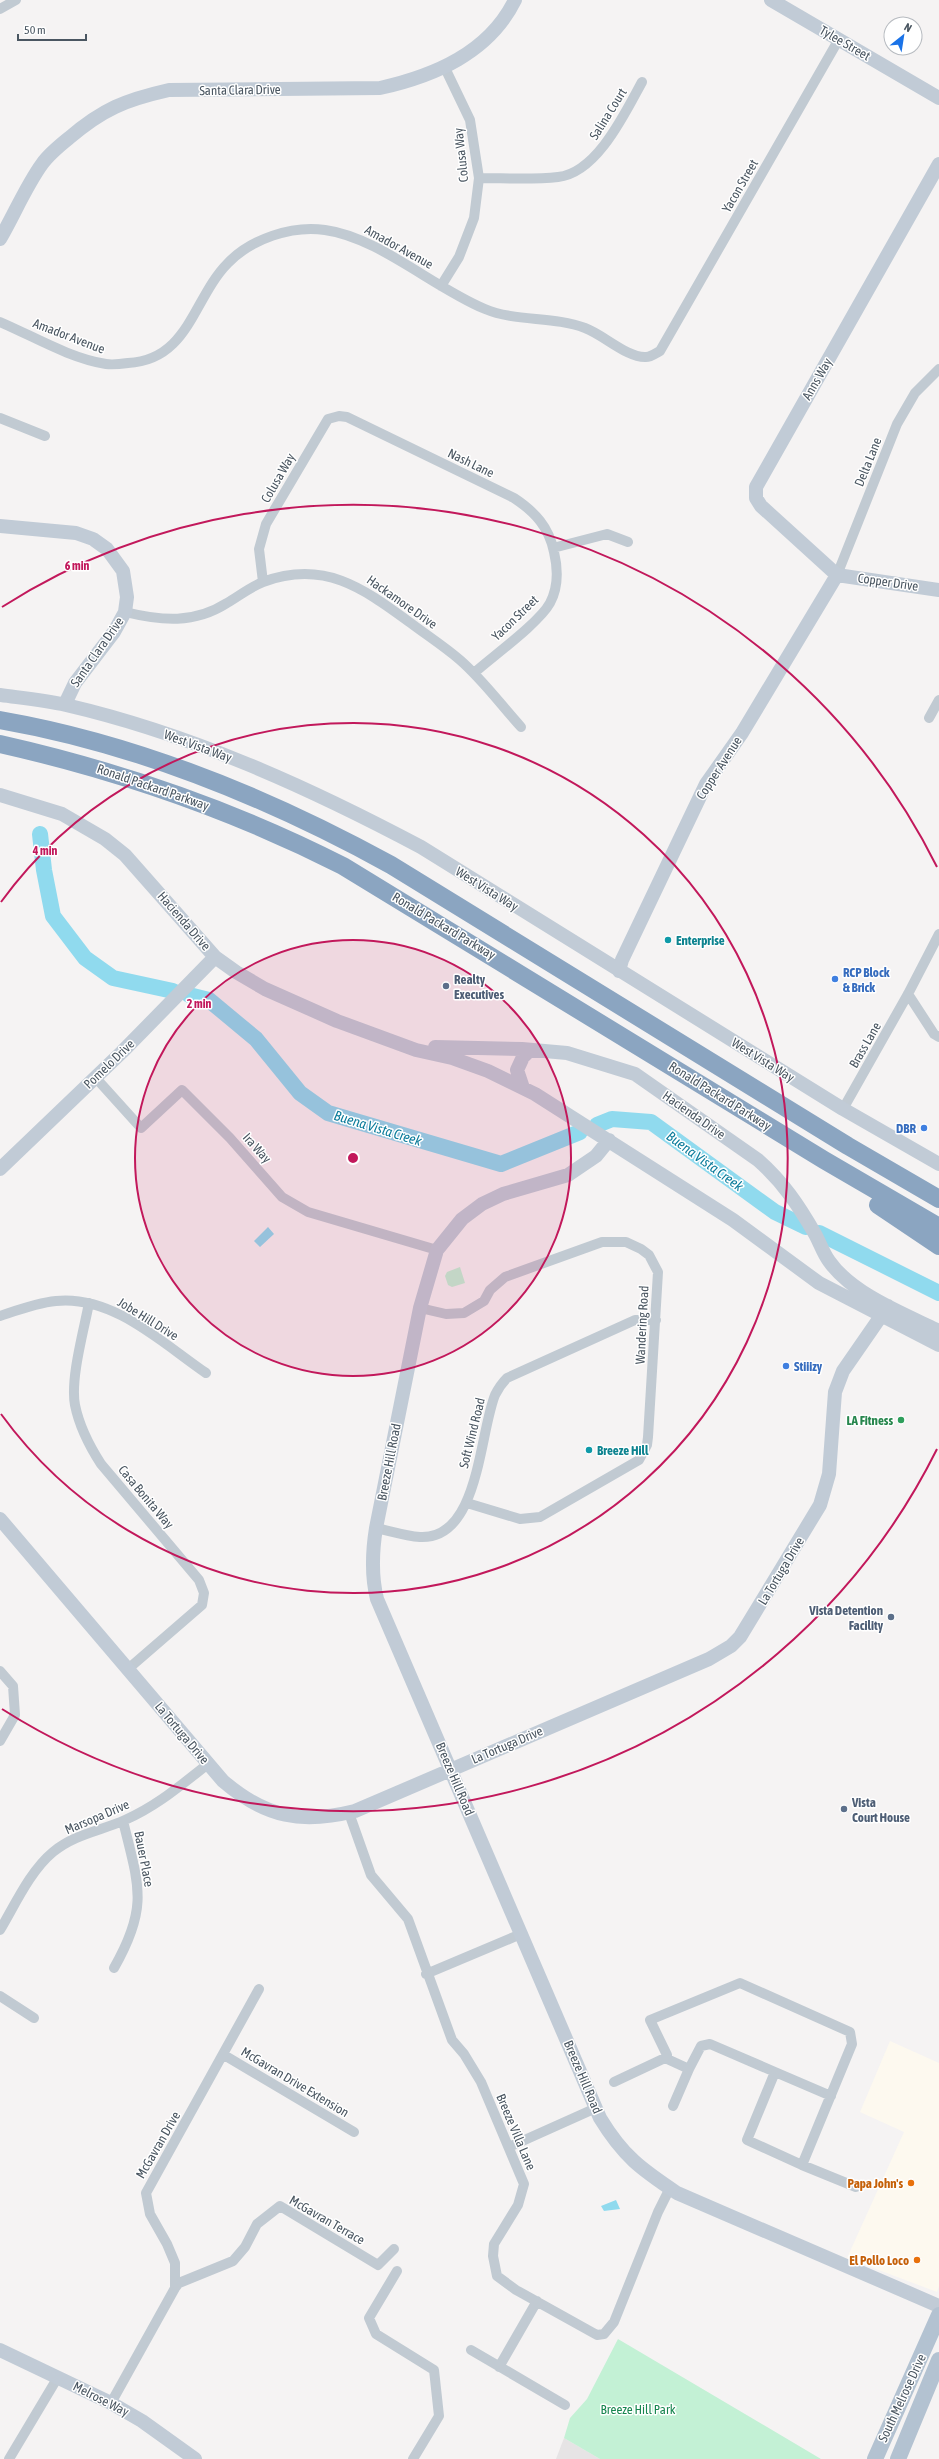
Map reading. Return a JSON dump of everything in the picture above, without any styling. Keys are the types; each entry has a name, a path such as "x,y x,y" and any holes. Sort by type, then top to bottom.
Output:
{"highway":[{"name":"Ronald Packard Parkway","path":"0,720 81,738 163,763 249,795 340,836 391,864 868,1158 939,1199"},
{"name":"Ronald Packard Parkway","path":"0,744 86,764 146,782 237,816 290,839 376,885 824,1160 939,1227"},
{"path":"868,1158 939,1188"},
{"path":"824,1160 867,1197 939,1246"}],"main road":[{"name":"South Melrose Drive","path":"874,2459 939,2315"},
{"name":"South Melrose Drive","path":"898,2459 939,2360"}],"street":[{"path":"0,9 16,0"},
{"name":"Santa Clara Drive","path":"0,239 42,164 55,150 92,118 113,106 140,97 169,90 380,88 413,80 445,68 474,49 494,29 515,0"},
{"name":"Tylee Street","path":"771,0 939,98"},
{"name":"Yacon Street","path":"663,346 839,39"},
{"name":"Colusa Way","path":"441,286 459,257 474,218 479,178 470,120 445,68"},
{"name":"Salina Court","path":"479,178 559,177 579,168 605,147 642,82"},
{"name":"Anns Way","path":"837,575 761,506 756,498 756,487 939,164"},
{"name":"Amador Avenue","path":"0,322 84,358 107,365 140,363 155,358 172,346 185,330 213,282 228,262 255,242 280,233 318,228 358,239 485,309 511,316 586,328 637,356 648,358 660,351 663,346"},
{"name":"Delta Lane","path":"837,575 897,424 915,393 939,369"},
{"name":"Colusa Way","path":"263,582 259,561 262,536 321,429 328,419 339,416 357,422"},
{"path":"0,418 45,436"},
{"name":"Nash Lane","path":"357,422 526,506 538,516 548,533 553,548"},
{"name":"Santa Clara Drive","path":"0,526 76,533 93,539 107,548 122,570 127,597 125,612 114,632 75,683 65,704"},
{"path":"553,548 607,534 628,542"},
{"name":"Yacon Street","path":"474,673 540,616 550,603 555,589 557,572 553,548"},
{"name":"Hackamore Drive","path":"125,612 166,620 191,618 208,614 263,582 297,574 319,575 354,584 370,593 460,660 474,673 521,727"},
{"name":"Copper Drive","path":"837,575 939,590"},
{"name":"Copper Avenue","path":"619,971 622,960 706,784 742,733 837,575"},
{"name":"West Vista Way","path":"0,695 65,704 186,739 295,783 351,810 421,848 843,1109 939,1164"},
{"path":"928,718 939,700"},
{"name":"Hacienda Drive","path":"0,794 62,814 104,839 125,855 215,957 265,989 337,1021 377,1036 488,1070 523,1088 609,1140 732,1220 819,1283 939,1331"},
{"name":"Brass Lane","path":"843,1109 908,994 939,934"},
{"name":"Pomelo Drive","path":"0,1169 215,957"},
{"path":"908,994 934,1034 939,1037"},
{"name":"Hacienda Drive","path":"377,1036 412,1044 443,1048 530,1050 567,1053 635,1074 758,1160 776,1175 790,1193 829,1262 843,1276 872,1297 885,1310 939,1345"},
{"path":"523,1088 516,1070 523,1056 530,1050"},
{"name":"Ira Way","path":"95,1077 141,1128 182,1090 230,1138 282,1197 308,1212 437,1250"},
{"name":"Breeze Hill Road","path":"609,1140 596,1156 568,1175 516,1190 482,1204 462,1219 437,1250 420,1308 376,1528 372,1554 372,1574 377,1599 596,2108 612,2138 639,2168 670,2188 939,2306"},
{"name":"Wandering Road","path":"420,1308 446,1314 464,1313 484,1301 490,1290 505,1277 602,1242 626,1242 641,1249 648,1255 658,1272 648,1438 647,1445 639,1460 540,1518 520,1519 467,1503"},
{"name":"Jobe Hill Drive","path":"0,1316 32,1305 57,1301 89,1303 125,1318 206,1373"},
{"name":"Casa Bonita Way","path":"89,1303 76,1370 75,1405 91,1448 101,1464 200,1580 204,1593 202,1605 128,1669"},
{"name":"La Tortuga Drive","path":"0,1519 208,1764 223,1781 240,1796 267,1810 292,1817 308,1819 349,1813 709,1658 731,1646 740,1637 820,1505 829,1474 835,1392 843,1371 885,1310"},
{"name":"Soft Wind Road","path":"376,1528 421,1537 436,1535 447,1530 456,1522 467,1503 495,1395 507,1378 635,1320 656,1320"},
{"path":"0,1671 13,1686 16,1715 0,1741"},
{"name":"Marsopa Drive","path":"0,1930 36,1871 52,1852 96,1829 123,1821 157,1804 208,1764"},
{"name":"Breeze Villa Lane","path":"349,1813 371,1875 408,1919 426,1974 452,2040 464,2054 481,2082 509,2147 523,2186 518,2205 494,2244 493,2256 497,2276 537,2301 597,2335 604,2334 614,2322 658,2212 670,2188"},
{"name":"Bauer Place","path":"114,1968 127,1945 134,1928 138,1903 137,1878 123,1821"},
{"path":"426,1974 521,1934"},
{"path":"665,2058 667,2055 650,2020 740,1983 850,2032 852,2044 802,2165"},
{"name":"McGavran Drive","path":"111,2403 175,2288 175,2263 167,2244 150,2214 146,2193 224,2055 259,1989"},
{"path":"0,1996 34,2018"},
{"path":"673,2106 701,2046 710,2044 830,2096"},
{"name":"McGavran Drive Extension","path":"224,2055 354,2132"},
{"path":"614,2082 665,2058 689,2069"},
{"path":"775,2072 747,2140 856,2187"},
{"path":"509,2147 596,2108"},
{"name":"McGavran Terrace","path":"175,2288 179,2283 233,2261 245,2247 257,2224 280,2206 378,2265 394,2249"},
{"path":"397,2271 369,2318 376,2334 434,2370 439,2416 413,2459"},
{"path":"499,2367 537,2301"},
{"name":"Melrose Way","path":"0,2350 111,2403 142,2421 195,2459"},
{"path":"471,2350 565,2405"},
{"path":"9,2459 58,2378"}],"shaded area":[{"path":"890,2041 939,2063 939,2286 937,2292 847,2258 904,2132 860,2112"},
{"path":"564,2438 600,2459 556,2459"}],"green space":[{"path":"460,1267 465,1283 452,1287 448,1285 445,1276 447,1272"},
{"name":"Breeze Hill Park","path":"618,2339 821,2459 600,2459 564,2438 570,2418 587,2399"}],"water":[{"path":"268,1227 274,1234 260,1247 254,1241"},
{"path":"616,2200 620,2209 604,2211 601,2206"}],"waterway":[{"name":"Buena Vista Creek","path":"40,834 44,870 53,916 85,958 113,978 173,991"},
{"name":"Buena Vista Creek","path":"189,995 209,1000 256,1039 300,1093 328,1113 501,1164 580,1132"},
{"name":"Buena Vista Creek","path":"597,1125 612,1119 651,1122 775,1212 806,1227"},
{"name":"Buena Vista Creek","path":"819,1233 939,1293"}],"place":[{"name":"Enterprise","path":"668,940"},
{"name":"RCP Block & Brick","path":"835,979"},
{"name":"Realty Executives","path":"446,986"},
{"name":"DBR","path":"924,1128"},
{"name":"Stiiizy","path":"786,1366"},
{"name":"LA Fitness","path":"901,1420"},
{"name":"Breeze Hill","path":"589,1450"},
{"name":"Vista Detention Facility","path":"891,1617"},
{"name":"Vista Court House","path":"844,1809"},
{"name":"Papa John's","path":"911,2183"},
{"name":"El Pollo Loco","path":"917,2260"}]}
